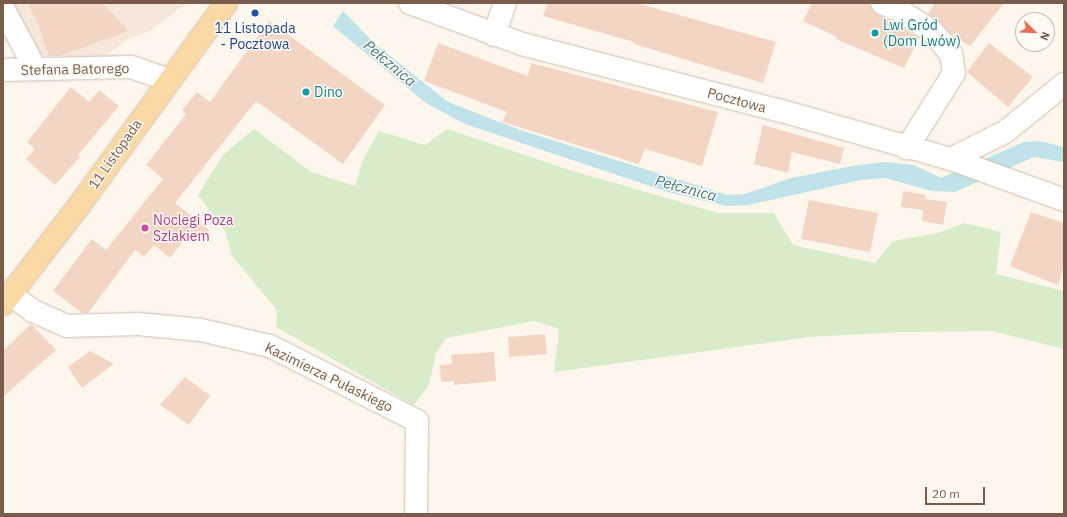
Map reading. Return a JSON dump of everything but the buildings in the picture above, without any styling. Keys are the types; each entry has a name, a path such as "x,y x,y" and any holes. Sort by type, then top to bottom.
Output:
{"main road":[{"name":"11 Listopada","path":"7,300 78,207 168,80 226,3"}],"street":[{"name":"Pocztowa","path":"410,3 494,35 782,111 955,161 1064,200"},
{"path":"494,35 505,3"},
{"path":"882,3 902,12 933,32 951,54 954,73 907,148"},
{"path":"3,8 35,68"},
{"name":"Stefana Batorego","path":"3,70 35,68 131,67 168,80"},
{"path":"955,161 1004,132 1064,84"},
{"name":"Kazimierza Pułaskiego","path":"7,300 68,326 138,324 201,330 270,346 416,421 416,514"}],"shaded area":[{"path":"7,3 188,3 149,31 127,40 102,58 35,55"}],"green space":[{"path":"254,129 311,172 355,186 364,157 379,131 425,145 447,129 563,168 718,213 774,213 793,245 875,263 893,241 938,233 964,223 1001,232 996,274 1064,291 1064,349 992,331 903,332 809,337 554,372 559,329 534,321 446,338 436,353 429,385 414,405 276,327 277,310 232,256 225,231 198,195 223,155"}],"water":[{"name":"Pełcznica","path":"343,11 375,44 448,102 523,131 728,195 745,194 791,178 858,165 886,162 914,165 941,178 1024,142 1039,141 1064,147 1064,162 1034,157 955,192 932,191 885,178 861,180 748,205 726,206 668,192 465,124 426,103 333,26"}],"place":[{"name":"11 Listopada - Pocztowa","path":"255,13"},
{"name":"Lwi Gród (Dom Lwów)","path":"875,33"},
{"name":"Dino","path":"306,92"},
{"name":"Noclegi Poza Szlakiem","path":"145,228"}]}
